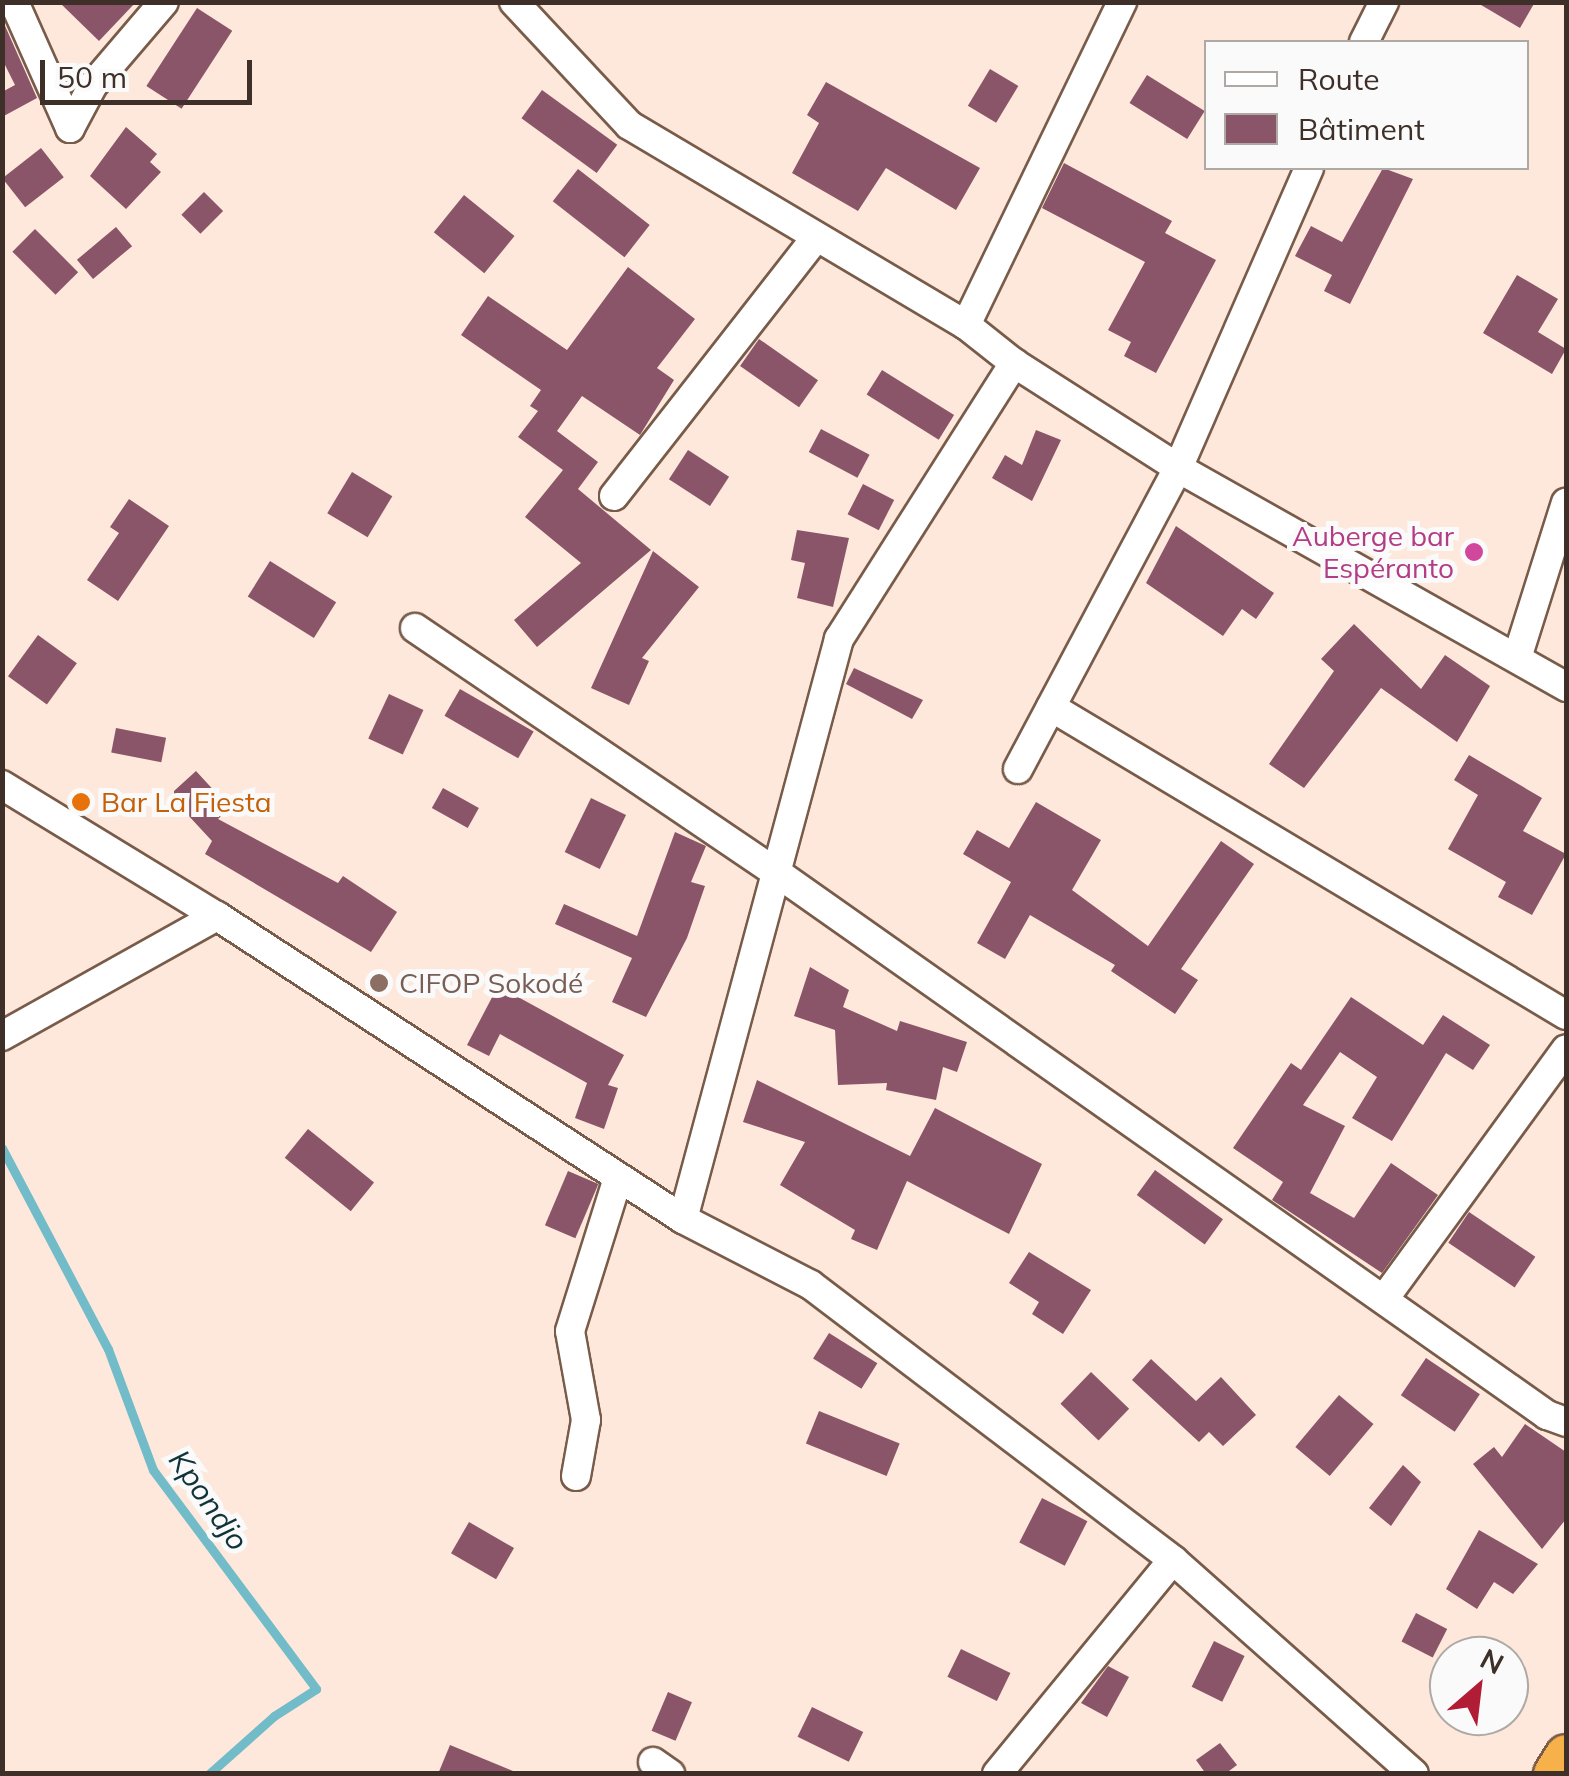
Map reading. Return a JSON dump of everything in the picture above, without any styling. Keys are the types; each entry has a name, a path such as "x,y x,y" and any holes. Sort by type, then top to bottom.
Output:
{"highway":[{"path":"1554,1774 1566,1755"}],"street":[{"path":"14,2 70,128 93,86 164,2"},
{"path":"514,2 629,125 814,240 966,325 1014,363 1178,468 1566,687"},
{"path":"966,325 1122,2"},
{"path":"1365,40 1384,2"},
{"path":"1018,769 1178,468 1308,170"},
{"path":"614,496 814,240"},
{"path":"683,1218 772,870 839,639 1014,363"},
{"path":"1517,658 1566,503"},
{"path":"415,628 772,870 1546,1415 1566,1422"},
{"path":"1051,708 1566,1015"},
{"path":"2,785 217,916 618,1178 683,1218 811,1285 1173,1560 1414,1774"},
{"path":"2,1036 217,916"},
{"path":"1384,1299 1566,1049"},
{"path":"576,1476 586,1420 570,1332 618,1178"},
{"path":"997,1774 1173,1560"}],"building":[{"path":"59,2 136,2 99,41"},
{"path":"1476,2 1535,2 1520,28"},
{"path":"197,8 232,31 182,109 146,86"},
{"path":"2,19 37,98 2,117 2,92 15,85 2,59"},
{"path":"990,69 1018,86 996,123 968,106"},
{"path":"1147,75 1204,111 1187,139 1130,103"},
{"path":"826,82 980,168 956,210 886,168 858,211 792,173 819,123 807,115"},
{"path":"542,90 617,145 597,173 521,118"},
{"path":"126,127 157,154 150,162 161,172 126,209 90,176"},
{"path":"41,148 64,177 25,207 2,178"},
{"path":"1064,163 1172,221 1165,233 1216,260 1156,373 1124,356 1131,342 1108,330 1145,262 1042,208"},
{"path":"578,169 650,225 624,257 553,201"},
{"path":"1382,170 1413,179 1350,304 1324,291 1332,275 1295,256 1311,226 1342,242"},
{"path":"204,192 223,211 200,234 181,215"},
{"path":"464,195 515,236 484,273 434,232"},
{"path":"116,227 132,246 93,279 77,260"},
{"path":"35,229 78,272 56,295 12,252"},
{"path":"628,267 695,319 657,368 674,380 640,435 582,396 557,431 598,462 578,489 651,550 537,647 514,620 581,563 525,517 563,470 518,437 538,411 530,406 541,390 461,335 488,296 567,350"},
{"path":"1517,275 1558,299 1538,332 1566,349 1552,374 1483,333"},
{"path":"759,339 818,380 799,407 740,366"},
{"path":"882,370 954,415 939,440 867,395"},
{"path":"821,429 870,455 857,478 809,452"},
{"path":"1036,430 1061,440 1032,501 992,478 1005,455 1022,465"},
{"path":"688,450 729,477 710,506 669,479"},
{"path":"352,472 392,496 368,537 327,513"},
{"path":"863,484 894,500 879,530 848,514"},
{"path":"129,499 169,526 118,601 87,580 119,533 110,527"},
{"path":"1176,526 1274,593 1256,619 1242,609 1223,636 1146,583"},
{"path":"797,530 849,538 833,607 797,598 805,563 791,560"},
{"path":"653,551 699,587 642,658 649,661 629,705 591,688"},
{"path":"270,561 336,602 314,638 248,597"},
{"path":"1354,624 1421,689 1445,655 1490,686 1457,742 1381,688 1304,788 1269,764 1334,671 1321,659"},
{"path":"38,635 77,663 47,704 8,676"},
{"path":"854,668 923,700 912,719 846,684"},
{"path":"460,689 534,732 518,758 444,716"},
{"path":"389,694 423,710 403,754 368,738"},
{"path":"116,728 166,738 161,762 111,753"},
{"path":"1469,755 1542,798 1523,831 1566,854 1532,915 1498,897 1506,882 1448,849 1478,795 1454,780"},
{"path":"196,771 230,808 218,819 338,883 343,876 397,912 371,952 205,854 212,841 174,800 174,791"},
{"path":"443,788 479,808 468,828 432,808"},
{"path":"591,798 626,815 600,869 565,852"},
{"path":"1036,802 1101,840 1072,890 1148,946 1221,841 1254,864 1181,969 1198,980 1175,1014 1111,971 1115,965 1030,915 1005,959 977,943 1011,882 963,854 977,830 1009,848"},
{"path":"675,832 706,846 691,882 705,886 687,938 646,1017 612,1002 632,958 555,924 564,904 637,936"},
{"path":"810,967 849,990 843,1007 897,1031 900,1021 967,1042 957,1072 943,1067 936,1100 886,1090 887,1083 838,1085 835,1030 794,1016"},
{"path":"498,986 624,1055 608,1085 618,1088 604,1129 575,1118 587,1083 500,1034 489,1056 467,1045"},
{"path":"1351,997 1423,1045 1443,1015 1490,1045 1473,1070 1446,1053 1392,1141 1352,1118 1377,1077 1340,1052 1303,1105 1345,1126 1310,1193 1354,1218 1391,1163 1438,1195 1382,1273 1272,1200 1283,1182 1233,1148 1291,1063 1301,1070"},
{"path":"757,1080 910,1156 935,1108 1042,1164 1009,1234 907,1181 877,1250 851,1239 855,1230 780,1185 805,1142 743,1122"},
{"path":"308,1129 374,1182 351,1211 285,1158"},
{"path":"1155,1170 1223,1219 1205,1244 1137,1195"},
{"path":"568,1171 598,1184 575,1238 545,1225"},
{"path":"1469,1212 1535,1257 1515,1287 1448,1243"},
{"path":"1029,1252 1091,1290 1063,1334 1032,1314 1039,1302 1009,1283"},
{"path":"829,1333 877,1363 861,1389 813,1358"},
{"path":"1426,1358 1480,1394 1455,1432 1401,1395"},
{"path":"1151,1359 1196,1401 1221,1377 1256,1415 1223,1446 1209,1432 1199,1442 1132,1380"},
{"path":"1091,1372 1129,1409 1099,1440 1060,1404"},
{"path":"1339,1395 1373,1424 1330,1476 1295,1447"},
{"path":"819,1411 900,1444 887,1476 806,1443"},
{"path":"1525,1424 1566,1452 1566,1519 1542,1549 1473,1464 1494,1447 1502,1457"},
{"path":"1403,1465 1421,1482 1391,1526 1369,1508"},
{"path":"1042,1498 1087,1521 1065,1566 1019,1543"},
{"path":"469,1522 514,1548 496,1579 451,1553"},
{"path":"1479,1530 1538,1564 1513,1594 1494,1582 1477,1609 1446,1589"},
{"path":"1416,1613 1447,1629 1444,1636 1429,1636 1429,1656 1401,1642"},
{"path":"1214,1641 1245,1656 1222,1702 1192,1687"},
{"path":"961,1649 1010,1673 997,1701 947,1677"},
{"path":"1108,1666 1129,1677 1107,1717 1081,1703"},
{"path":"668,1692 692,1702 676,1741 652,1731"},
{"path":"812,1707 863,1732 849,1762 798,1737"},
{"path":"1220,1743 1237,1765 1225,1774 1206,1774 1196,1760"},
{"path":"450,1745 518,1773 518,1774 438,1774"}],"waterway":[{"name":"Kpondjo","path":"2,1148 108,1349 153,1470 316,1689 274,1716 209,1774"}],"place":[{"name":"Auberge bar Espéranto","path":"1474,552"},
{"name":"Bar La Fiesta","path":"81,802"},
{"name":"CIFOP Sokodé","path":"379,983"}]}
